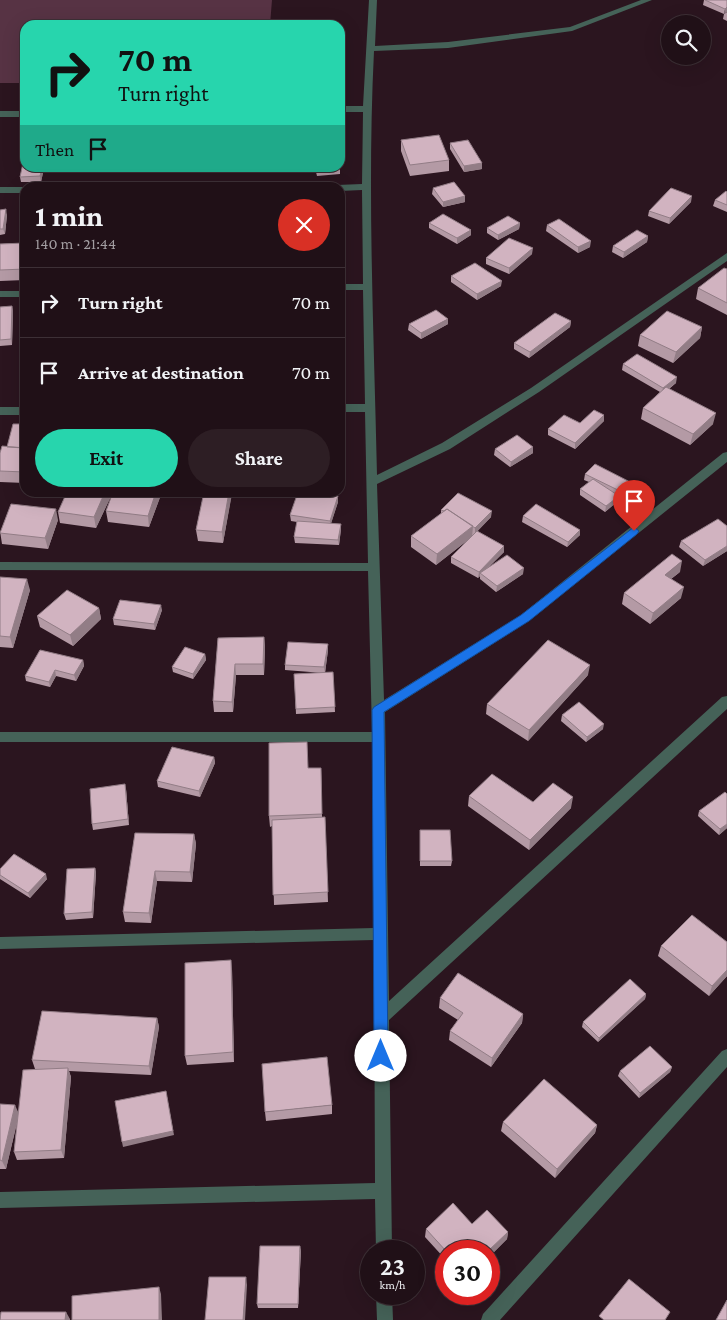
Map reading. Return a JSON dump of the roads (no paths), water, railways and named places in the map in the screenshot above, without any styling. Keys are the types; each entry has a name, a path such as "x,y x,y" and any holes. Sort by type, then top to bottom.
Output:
{"street":[{"path":"373,0 372,49 367,109 367,187 371,482 379,737 384,1240"},
{"path":"372,49 448,45 572,28 648,0"},
{"path":"345,109 367,109"},
{"path":"0,114 20,114"},
{"path":"345,188 367,187"},
{"path":"0,190 20,190"},
{"path":"371,482 446,446 535,390 727,256"},
{"path":"345,287 368,287"},
{"path":"0,294 20,294"},
{"path":"345,408 370,408"},
{"path":"0,411 20,411"},
{"path":"378,710 525,618 727,456"},
{"path":"0,566 374,567"},
{"path":"381,1018 727,701"},
{"path":"0,738 379,737"},
{"path":"0,943 381,934"},
{"path":"489,1320 727,1056"},
{"path":"0,1200 382,1192"},
{"path":"384,1305 385,1320"}]}
